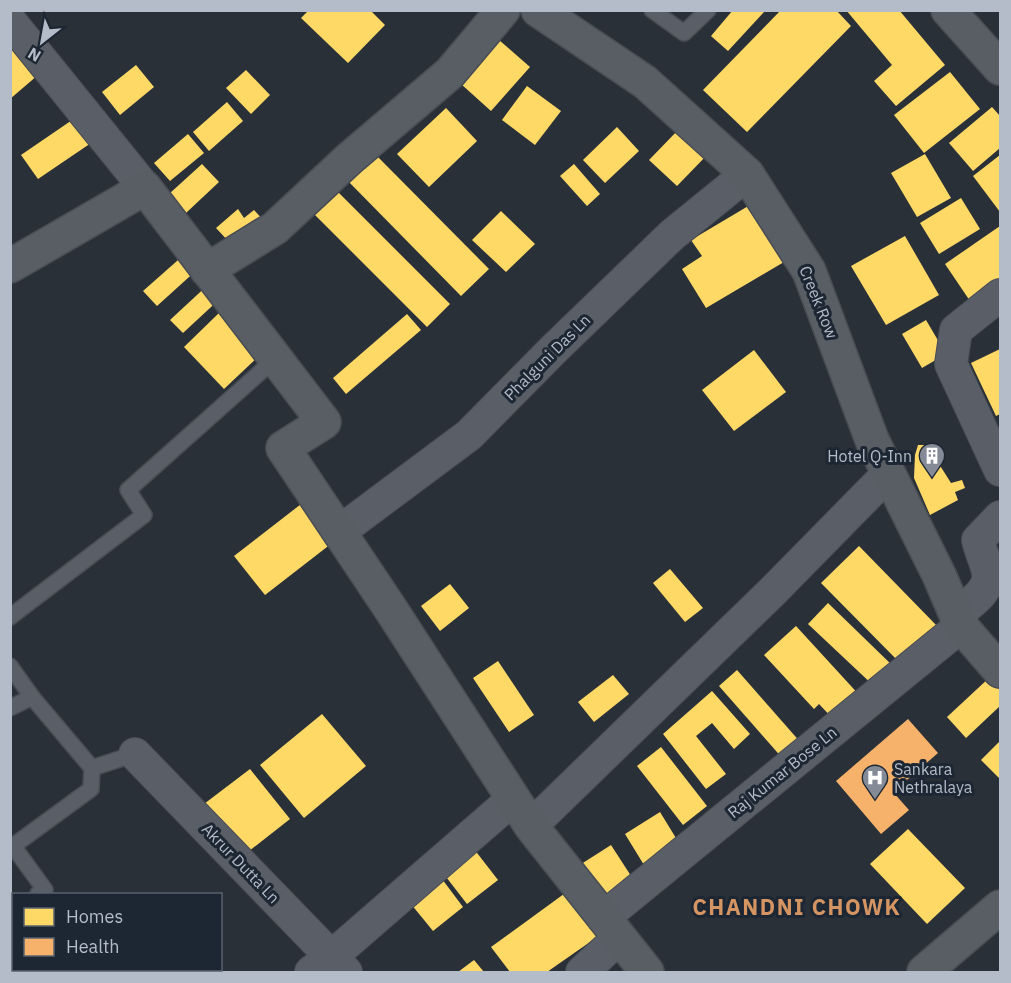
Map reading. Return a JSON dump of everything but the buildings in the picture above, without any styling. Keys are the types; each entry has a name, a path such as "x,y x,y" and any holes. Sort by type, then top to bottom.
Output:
{"street":[{"path":"207,270 275,228 349,159 450,74 503,10"},
{"path":"948,10 1000,68"},
{"name":"Creek Row","path":"548,13 645,82 747,174 809,271 872,440 939,575 959,621 1000,671"},
{"path":"10,21 145,188 324,422 283,448 531,826 647,972"},
{"name":"Phalguni Das Ln","path":"339,532 469,435 553,350 672,236 747,174"},
{"path":"10,266 145,188"},
{"path":"1000,295 956,330 951,364 1000,470"},
{"path":"531,826 772,592 888,474"},
{"name":"Raj Kumar Bose Ln","path":"582,972 611,928 959,621 986,588 988,574 978,540 1000,517"},
{"name":"Akrur Dutta Ln","path":"135,754 329,967"},
{"path":"329,967 513,798"},
{"path":"924,972 1000,908"}],"lane":[{"path":"652,10 684,33 708,10"},
{"path":"10,617 144,515 128,490 275,359"},
{"path":"10,666 32,698 92,768 91,789 14,846 45,890 40,893"},
{"path":"10,708 32,698"},
{"path":"92,768 135,754"}],"place":[{"name":"Hotel Q-Inn","path":"932,479"},
{"name":"Sankara Nethralaya","path":"875,801"}],"district":[{"name":"CHANDNI CHOWK","path":"797,906"}]}
